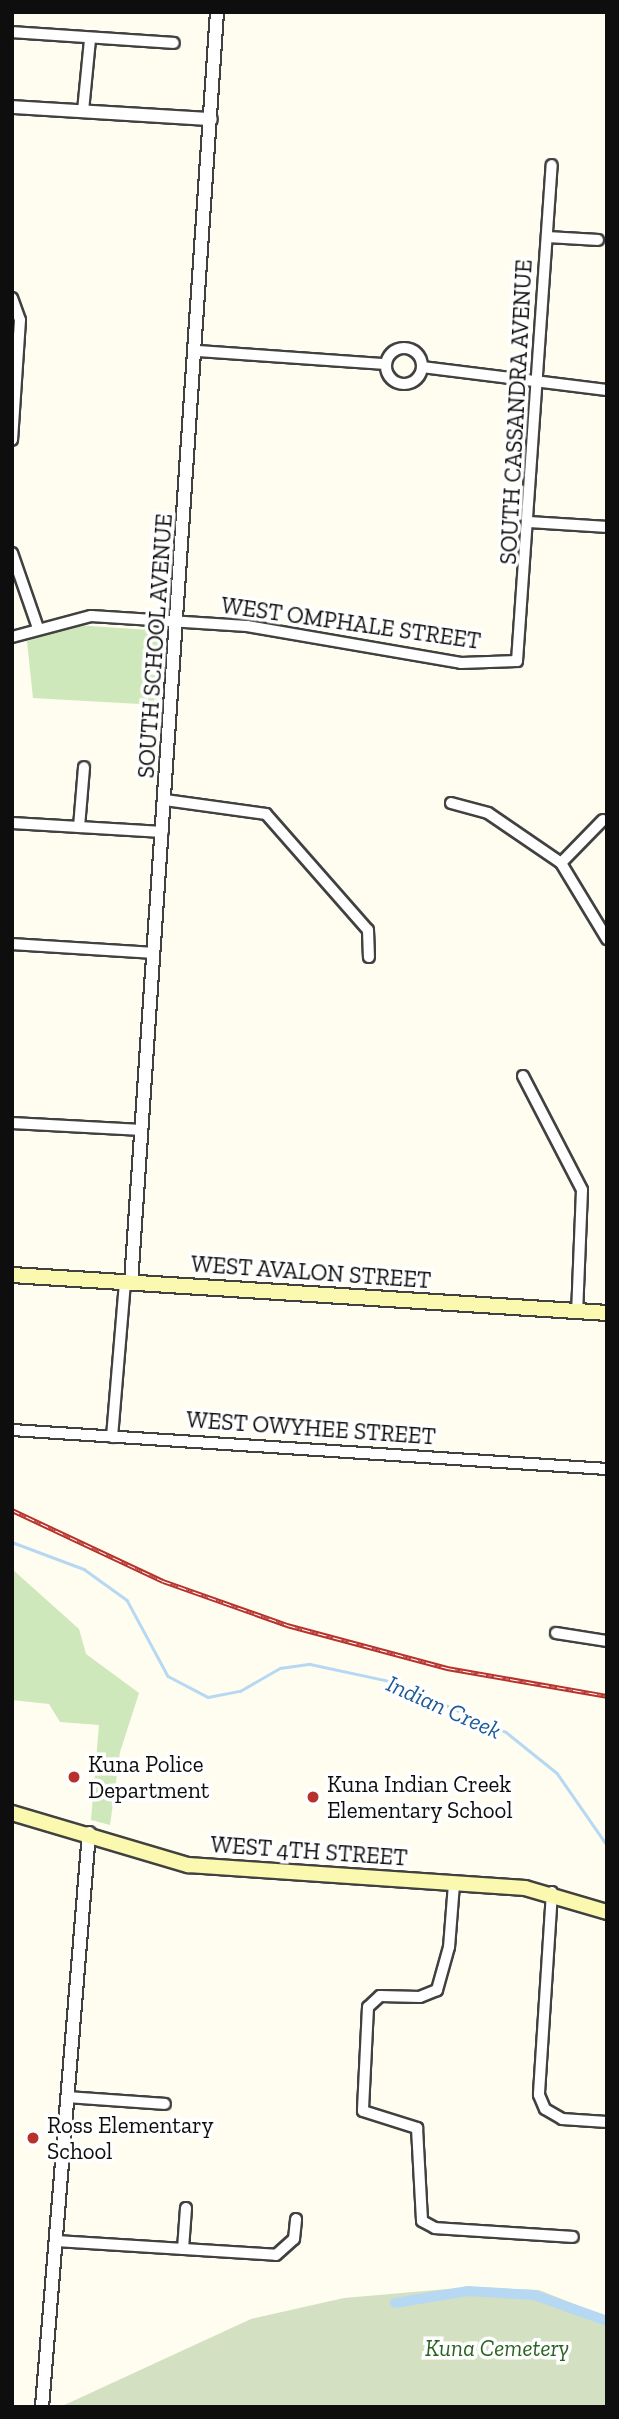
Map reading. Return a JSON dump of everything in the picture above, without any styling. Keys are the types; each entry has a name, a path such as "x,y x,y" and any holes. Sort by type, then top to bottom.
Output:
{"main road":[{"name":"WEST AVALON STREET","path":"12,1275 607,1313"},
{"name":"WEST 4TH STREET","path":"12,1813 211,1869 552,1892 607,1912"}],"street":[{"name":"SOUTH SCHOOL AVENUE","path":"128,1282 142,1130 198,351 217,12"},
{"path":"12,32 174,43"},
{"path":"83,111 90,39"},
{"path":"12,107 211,119"},
{"name":"SOUTH CASSANDRA AVENUE","path":"517,661 530,522 552,165"},
{"path":"548,237 598,240"},
{"path":"12,298 20,320 12,440"},
{"path":"405,348 417,354 422,367 415,379 402,384 390,377 386,364 392,352 405,348"},
{"path":"198,351 386,364"},
{"path":"422,367 607,390"},
{"path":"530,522 607,527"},
{"path":"12,553 38,628"},
{"name":"WEST OMPHALE STREET","path":"12,637 91,616 247,626 461,663 517,661"},
{"path":"79,827 84,767"},
{"path":"165,800 266,814 368,930 369,957"},
{"path":"451,803 488,813 561,863 607,939"},
{"path":"561,863 603,820"},
{"path":"12,823 163,832"},
{"path":"12,944 155,953"},
{"path":"523,1076 582,1190 577,1312"},
{"path":"12,1123 142,1130"},
{"path":"113,1437 128,1282"},
{"name":"WEST OWYHEE STREET","path":"12,1430 607,1469"},
{"path":"556,1633 607,1641"},
{"path":"43,2407 89,1833"},
{"path":"454,1884 449,1947 441,1983 429,1995 371,2001 363,2111 417,2128 422,2221 435,2228 573,2237"},
{"path":"552,1892 539,2095 545,2109 562,2119 607,2122"},
{"path":"68,2097 165,2104"},
{"path":"183,2249 186,2208"},
{"path":"56,2241 276,2255 294,2239 296,2219"}],"green space":[{"path":"76,625 163,631 158,705 33,698 27,641"},
{"path":"12,1569 79,1629 86,1654 139,1693 120,1752 110,1825 91,1820 99,1725 60,1722 49,1704 12,1700"},
{"name":"Kuna Cemetery","path":"471,2287 539,2290 607,2317 607,2407 60,2407 251,2319 344,2298"}],"waterway":[{"name":"Indian Creek","path":"12,1542 84,1569 127,1600 168,1676 208,1697 240,1691 280,1668 310,1664 394,1682 506,1732 557,1773 607,1845"},
{"path":"395,2303 468,2291 534,2295 607,2321"}],"railway":[{"path":"12,1510 163,1581 287,1625 447,1668 607,1696"}],"place":[{"name":"Kuna Police Department","path":"74,1777"},
{"name":"Kuna Indian Creek Elementary School","path":"313,1797"},
{"name":"Ross Elementary School","path":"33,2138"}]}
